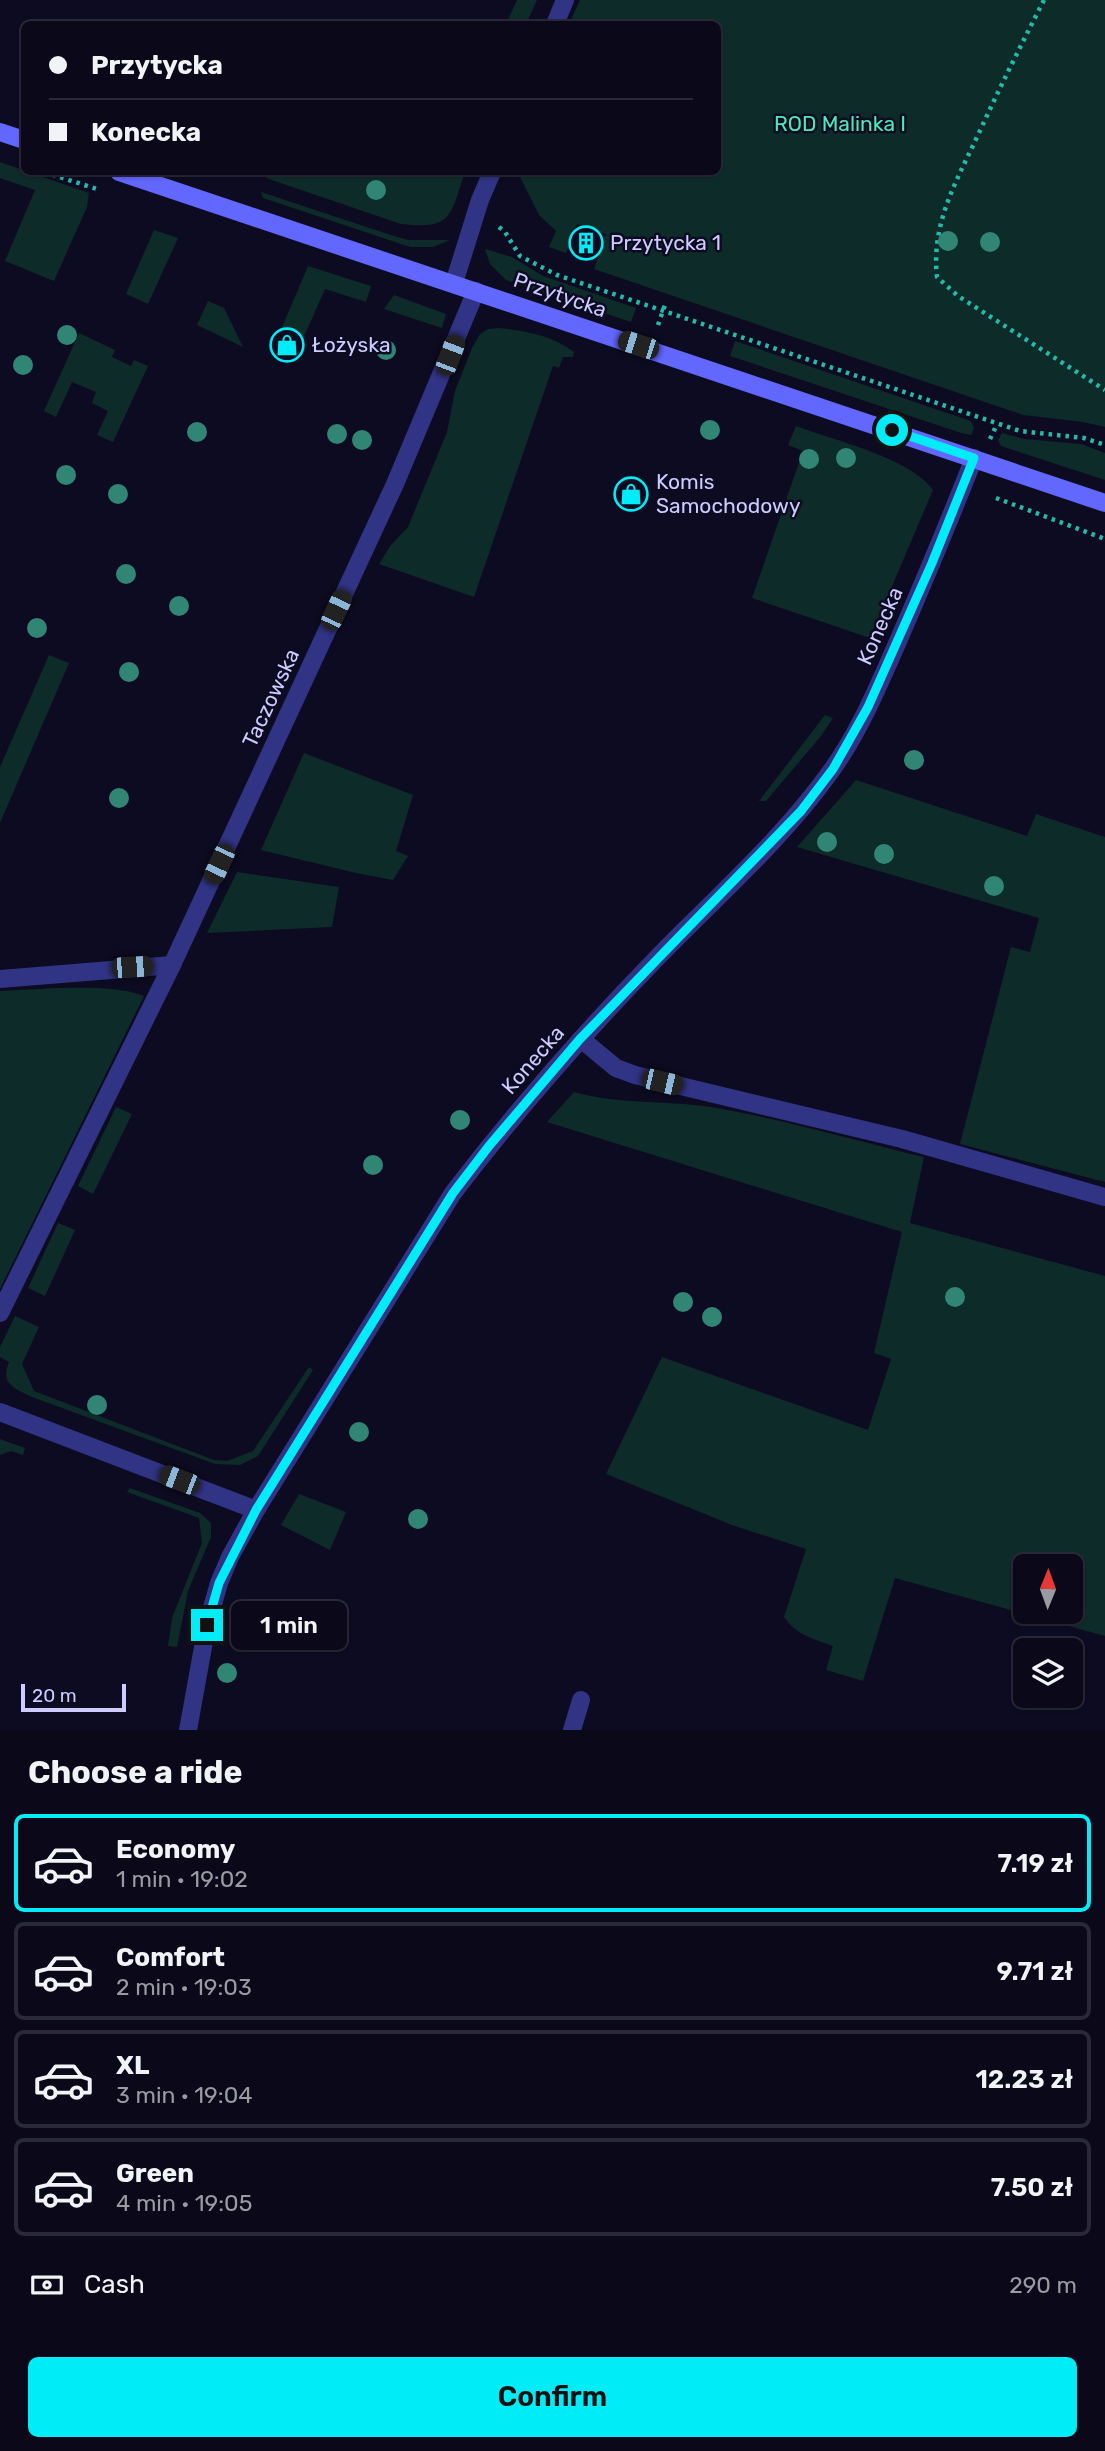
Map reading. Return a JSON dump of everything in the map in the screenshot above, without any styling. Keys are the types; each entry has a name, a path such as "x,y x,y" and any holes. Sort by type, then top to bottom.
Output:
{"main road":[{"path":"0,132 21,139"},
{"name":"Przytycka","path":"128,175 1105,503"}],"street":[{"path":"556,21 565,0"},
{"path":"454,283 491,175"},
{"name":"Taczowska","path":"0,1313 172,965 395,484 476,291"},
{"name":"Konecka","path":"188,1730 207,1625 219,1583 256,1510 453,1193 489,1146 580,1039 801,811 833,769 877,689 974,458"},
{"path":"0,979 172,965"},
{"path":"580,1039 616,1068 635,1075 902,1139 1105,1197"},
{"path":"0,1412 256,1510"},
{"path":"572,1730 581,1700"}],"path":[{"path":"1044,0 1005,76 943,211 934,254 937,277 958,296 1105,390"},
{"path":"475,215 505,232 520,256 557,275 1020,432 1084,438 1105,445"},
{"path":"658,325 666,302"},
{"path":"996,498 1007,469"},
{"path":"986,497 996,498 1105,539"}],"green space":[{"path":"517,0 537,0 527,21 507,21"},
{"name":"ROD Malinka I","path":"580,0 1105,0 1105,427 1023,415 594,269 606,234 577,224 566,253 549,247 556,231 539,215 520,175 721,175 721,21 570,21"},
{"path":"0,162 21,169 21,175 37,175 89,193 87,207 54,281 5,261 35,190 0,178"},
{"path":"267,175 464,175 447,216 441,222 418,225 401,224 266,178"},
{"path":"261,192 408,240 450,240 433,247 410,247 263,198"},
{"path":"154,230 178,238 148,304 126,294"},
{"path":"485,249 512,257 543,276 636,308 631,322 506,280 490,264"},
{"path":"308,266 371,286 366,302 325,289 302,341 280,332"},
{"path":"394,295 446,314 442,328 384,309"},
{"path":"208,301 224,308 243,347 197,325"},
{"path":"498,328 538,335 574,352 573,357 563,357 559,368 553,366 474,597 379,564 391,545 408,527 447,432 455,391 472,348 480,334 488,329"},
{"path":"79,333 115,350 112,357 131,366 134,360 148,366 113,442 97,435 108,411 92,403 96,392 72,382 56,417 44,411"},
{"path":"735,341 971,421 974,428 971,435 958,432 730,356"},
{"path":"796,426 890,459 908,468 933,490 870,638 752,598 803,451 788,445"},
{"path":"1002,433 1025,439 1081,444 1105,453 1105,480 1001,446 998,440"},
{"path":"49,655 69,663 0,823 0,767"},
{"path":"825,715 833,718 821,736 766,801 759,801"},
{"path":"304,753 413,795 396,851 408,856 393,880 261,850"},
{"path":"856,780 1027,836 1036,814 1105,837 1105,1182 960,1144 1011,947 1030,952 1039,918 797,847"},
{"path":"237,872 339,887 332,927 207,933"},
{"path":"112,989 144,996 0,1289 0,991"},
{"path":"574,1092 611,1099 722,1109 924,1157 910,1223 1105,1276 1105,1636 1062,1624 1083,1624 1083,1554 1013,1554 1013,1611 895,1578 863,1681 826,1670 833,1646 800,1632 784,1617 806,1549 732,1525 606,1474 662,1357 868,1430 891,1359 874,1353 902,1232 547,1122"},
{"path":"116,1107 132,1114 93,1194 78,1186"},
{"path":"58,1223 75,1230 45,1296 28,1288"},
{"path":"15,1316 39,1327 22,1364 34,1391 214,1460 227,1461 253,1451 309,1367 313,1370 258,1456 240,1465 215,1464 14,1388 6,1375 9,1362 0,1357 0,1347"},
{"path":"0,1439 25,1448 23,1455 11,1451 0,1455"},
{"path":"130,1488 200,1513 211,1523 211,1537 188,1591 177,1647 168,1646 172,1618 202,1543 199,1518 127,1492"},
{"path":"299,1494 346,1512 330,1550 281,1525"}],"place":[{"name":"Przytycka 1","path":"586,243"},
{"name":"Łożyska","path":"287,345"},
{"name":"Komis Samochodowy","path":"631,494"}],"route":[{"path":"207,1625 230,1557 256,1510 453,1193 489,1146 580,1039 801,811 833,769 859,726 932,563 974,458 892,430"}]}
